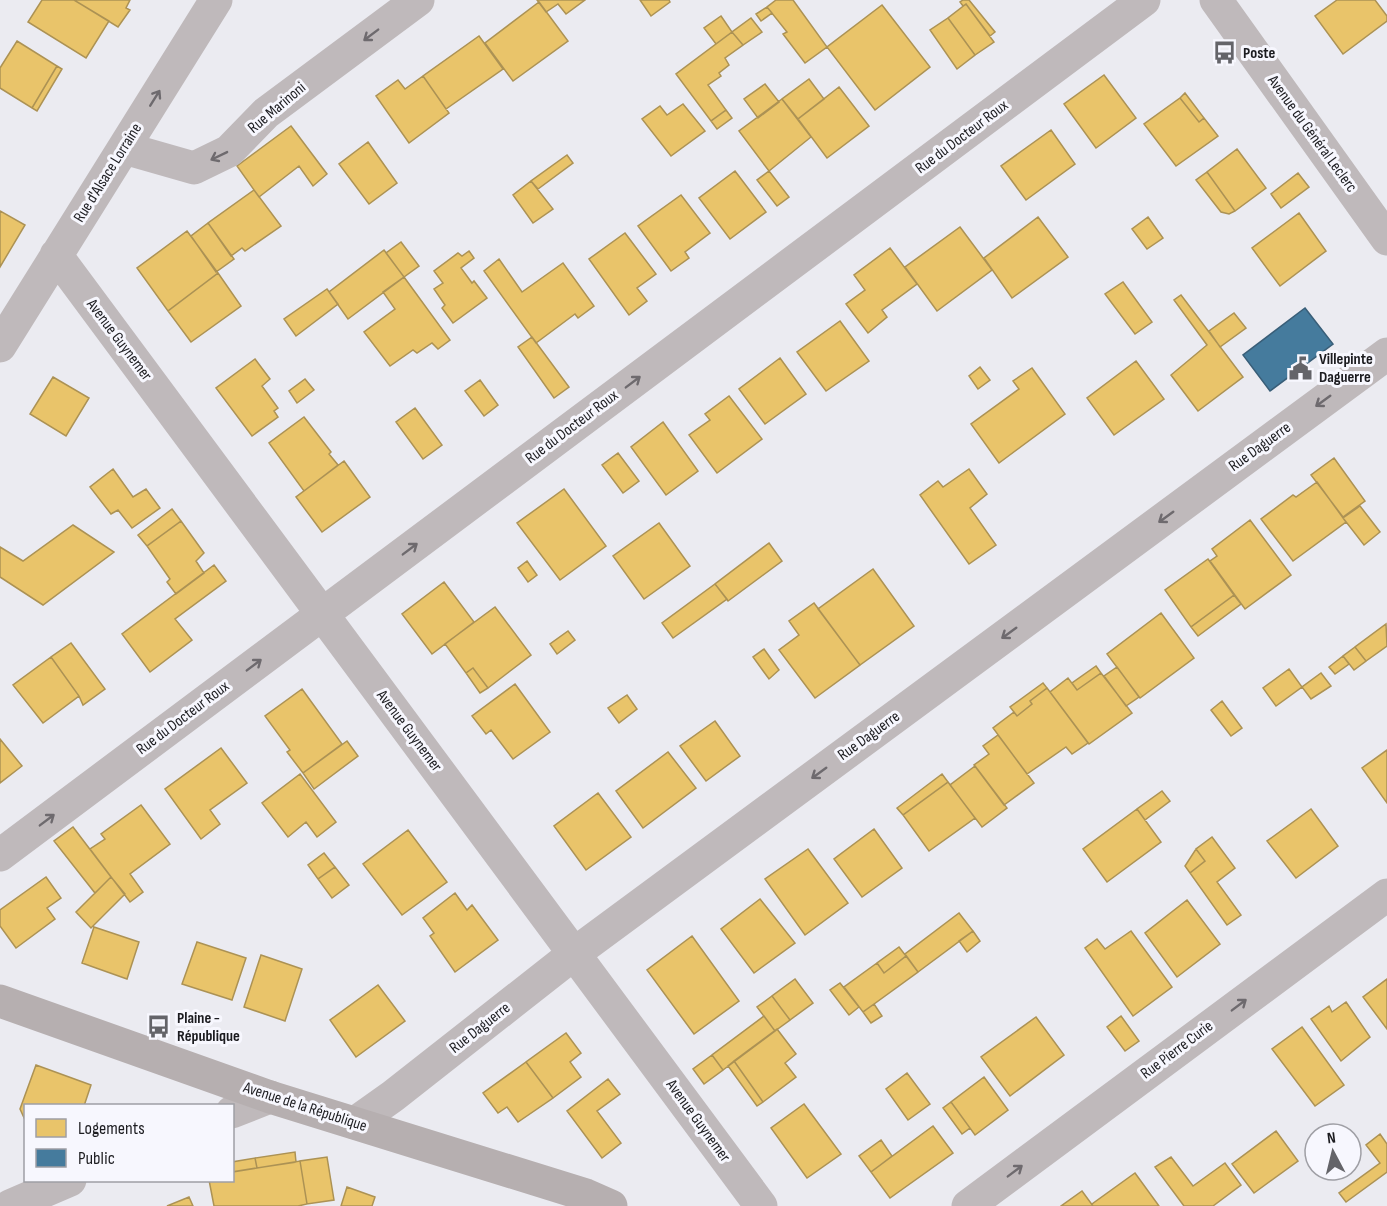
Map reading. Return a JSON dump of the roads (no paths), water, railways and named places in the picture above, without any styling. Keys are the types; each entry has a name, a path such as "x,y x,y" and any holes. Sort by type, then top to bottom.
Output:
{"street":[{"name":"Rue d'Alsace Lorraine","path":"0,346 216,0"},
{"name":"Rue Marinoni","path":"124,148 194,168 228,151 266,113 418,0"},
{"name":"Rue du Docteur Roux","path":"0,855 1144,0"},
{"name":"Avenue du Général Leclerc","path":"1216,0 1387,239"},
{"name":"Avenue Guynemer","path":"56,255 761,1206"},
{"name":"Rue Daguerre","path":"355,1123 393,1096 575,953 1387,354"},
{"name":"Rue Pierre Curie","path":"968,1206 1387,895"},
{"name":"Avenue de la République","path":"0,1001 270,1097 594,1202"},
{"path":"234,1111 270,1097"},
{"path":"10,1206 65,1182"}],"place":[{"name":"Poste","path":"1225,53"},
{"name":"Villepinte Daguerre","path":"1301,368"},
{"name":"Plaine - République","path":"159,1027"}]}
